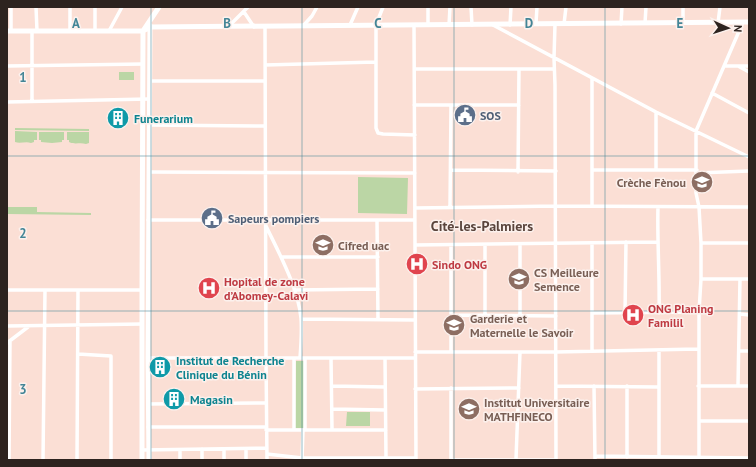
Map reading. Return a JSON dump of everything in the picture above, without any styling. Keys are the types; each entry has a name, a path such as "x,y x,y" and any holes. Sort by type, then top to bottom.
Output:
{"street":[{"path":"11,7 9,31 143,31 150,25 159,7"},
{"path":"32,101 32,65 36,7"},
{"path":"70,7 70,31"},
{"path":"95,7 95,31"},
{"path":"110,31 122,7"},
{"path":"228,27 248,7"},
{"path":"303,26 312,16 317,7"},
{"path":"350,25 358,7"},
{"path":"383,7 376,25 376,128 378,133 383,134 414,135"},
{"path":"428,7 428,26"},
{"path":"449,25 450,7"},
{"path":"472,7 472,25"},
{"path":"510,25 511,7"},
{"path":"536,23 537,7"},
{"path":"564,24 566,7"},
{"path":"621,24 622,7"},
{"path":"645,23 646,7"},
{"path":"683,7 683,23"},
{"path":"718,23 720,7"},
{"path":"244,12 254,27"},
{"path":"699,459 698,349 701,243 700,207 696,193 696,131 743,22"},
{"path":"150,25 254,27 749,22"},
{"path":"451,388 451,460 556,460 555,24"},
{"path":"149,460 148,220 150,25"},
{"path":"267,454 302,459 416,459 414,25"},
{"path":"493,25 656,112 749,157"},
{"path":"265,26 267,460"},
{"path":"142,460 143,31"},
{"path":"265,65 376,62"},
{"path":"7,66 143,64"},
{"path":"737,65 749,72"},
{"path":"724,66 749,66"},
{"path":"414,69 554,69"},
{"path":"518,172 519,69"},
{"path":"592,78 592,206"},
{"path":"150,81 265,81"},
{"path":"712,93 749,112"},
{"path":"7,102 149,99"},
{"path":"414,105 519,105"},
{"path":"450,207 451,105"},
{"path":"656,112 656,170"},
{"path":"149,125 265,126"},
{"path":"450,170 518,172 556,171"},
{"path":"592,170 749,171"},
{"path":"149,172 415,173"},
{"path":"415,208 556,206 749,207"},
{"path":"658,207 657,242 660,277 659,313"},
{"path":"148,220 415,220"},
{"path":"377,220 378,320"},
{"path":"265,225 282,257 298,302 301,319 304,430 302,459"},
{"path":"415,245 485,245 556,242 657,242"},
{"path":"626,242 626,313"},
{"path":"592,243 592,351"},
{"path":"701,243 749,243"},
{"path":"520,244 520,315"},
{"path":"451,245 451,352"},
{"path":"485,245 485,315"},
{"path":"282,257 378,257"},
{"path":"701,279 749,279"},
{"path":"738,386 740,279"},
{"path":"294,290 378,289"},
{"path":"7,290 142,290"},
{"path":"43,460 45,290"},
{"path":"77,460 78,290"},
{"path":"592,313 699,312"},
{"path":"740,314 749,315"},
{"path":"451,315 556,316"},
{"path":"301,319 415,320"},
{"path":"7,326 142,324"},
{"path":"10,460 8,342 28,326"},
{"path":"415,352 556,352 698,349"},
{"path":"658,350 659,457"},
{"path":"739,351 749,351"},
{"path":"516,459 520,352"},
{"path":"78,354 112,356 111,460"},
{"path":"148,358 415,358"},
{"path":"294,358 294,430"},
{"path":"331,358 332,429"},
{"path":"385,358 386,458"},
{"path":"332,386 385,387"},
{"path":"556,386 658,387"},
{"path":"594,386 595,458 749,458"},
{"path":"627,386 627,457"},
{"path":"698,386 749,386"},
{"path":"415,389 519,388"},
{"path":"148,404 266,403"},
{"path":"332,408 385,409"},
{"path":"698,421 749,422"},
{"path":"148,427 386,430"},
{"path":"142,450 267,448"},
{"path":"202,449 202,460"},
{"path":"224,449 224,460"},
{"path":"246,449 246,460"},
{"path":"180,450 180,460"}],"green space":[{"path":"119,72 134,72 134,80 119,80"},
{"path":"15,128 89,129 89,131 15,130"},
{"path":"15,131 37,132 37,140 34,140 34,142 31,143 15,142"},
{"path":"39,132 64,132 64,140 62,140 62,142 52,143 41,142 41,140 39,140"},
{"path":"67,132 89,132 89,143 69,142 69,140 67,140"},
{"path":"358,177 408,178 407,214 358,213"},
{"path":"7,207 37,207 37,212 91,213 91,215 7,214"},
{"path":"296,361 304,361 304,428 295,428"},
{"path":"347,412 370,412 370,426 346,426"}],"place":[{"name":"SOS","path":"465,115"},
{"name":"Funerarium","path":"118,118"},
{"name":"Crèche Fènou","path":"702,182"},
{"name":"Sapeurs pompiers","path":"212,218"},
{"name":"Cifred uac","path":"323,245"},
{"name":"Sindo ONG","path":"417,264"},
{"name":"CS Meilleure Semence","path":"519,279"},
{"name":"Hopital de zone d’Abomey-Calavi","path":"209,288"},
{"name":"ONG Planing Familil","path":"633,315"},
{"name":"Garderie et Maternelle le Savoir","path":"454,325"},
{"name":"Institut de Recherche Clinique du Bénin","path":"160,367"},
{"name":"Magasin","path":"174,399"},
{"name":"Institut Universitaire MATHFINECO","path":"469,409"}],"district":[{"name":"Cité-les-Palmiers","path":"482,226"}]}
